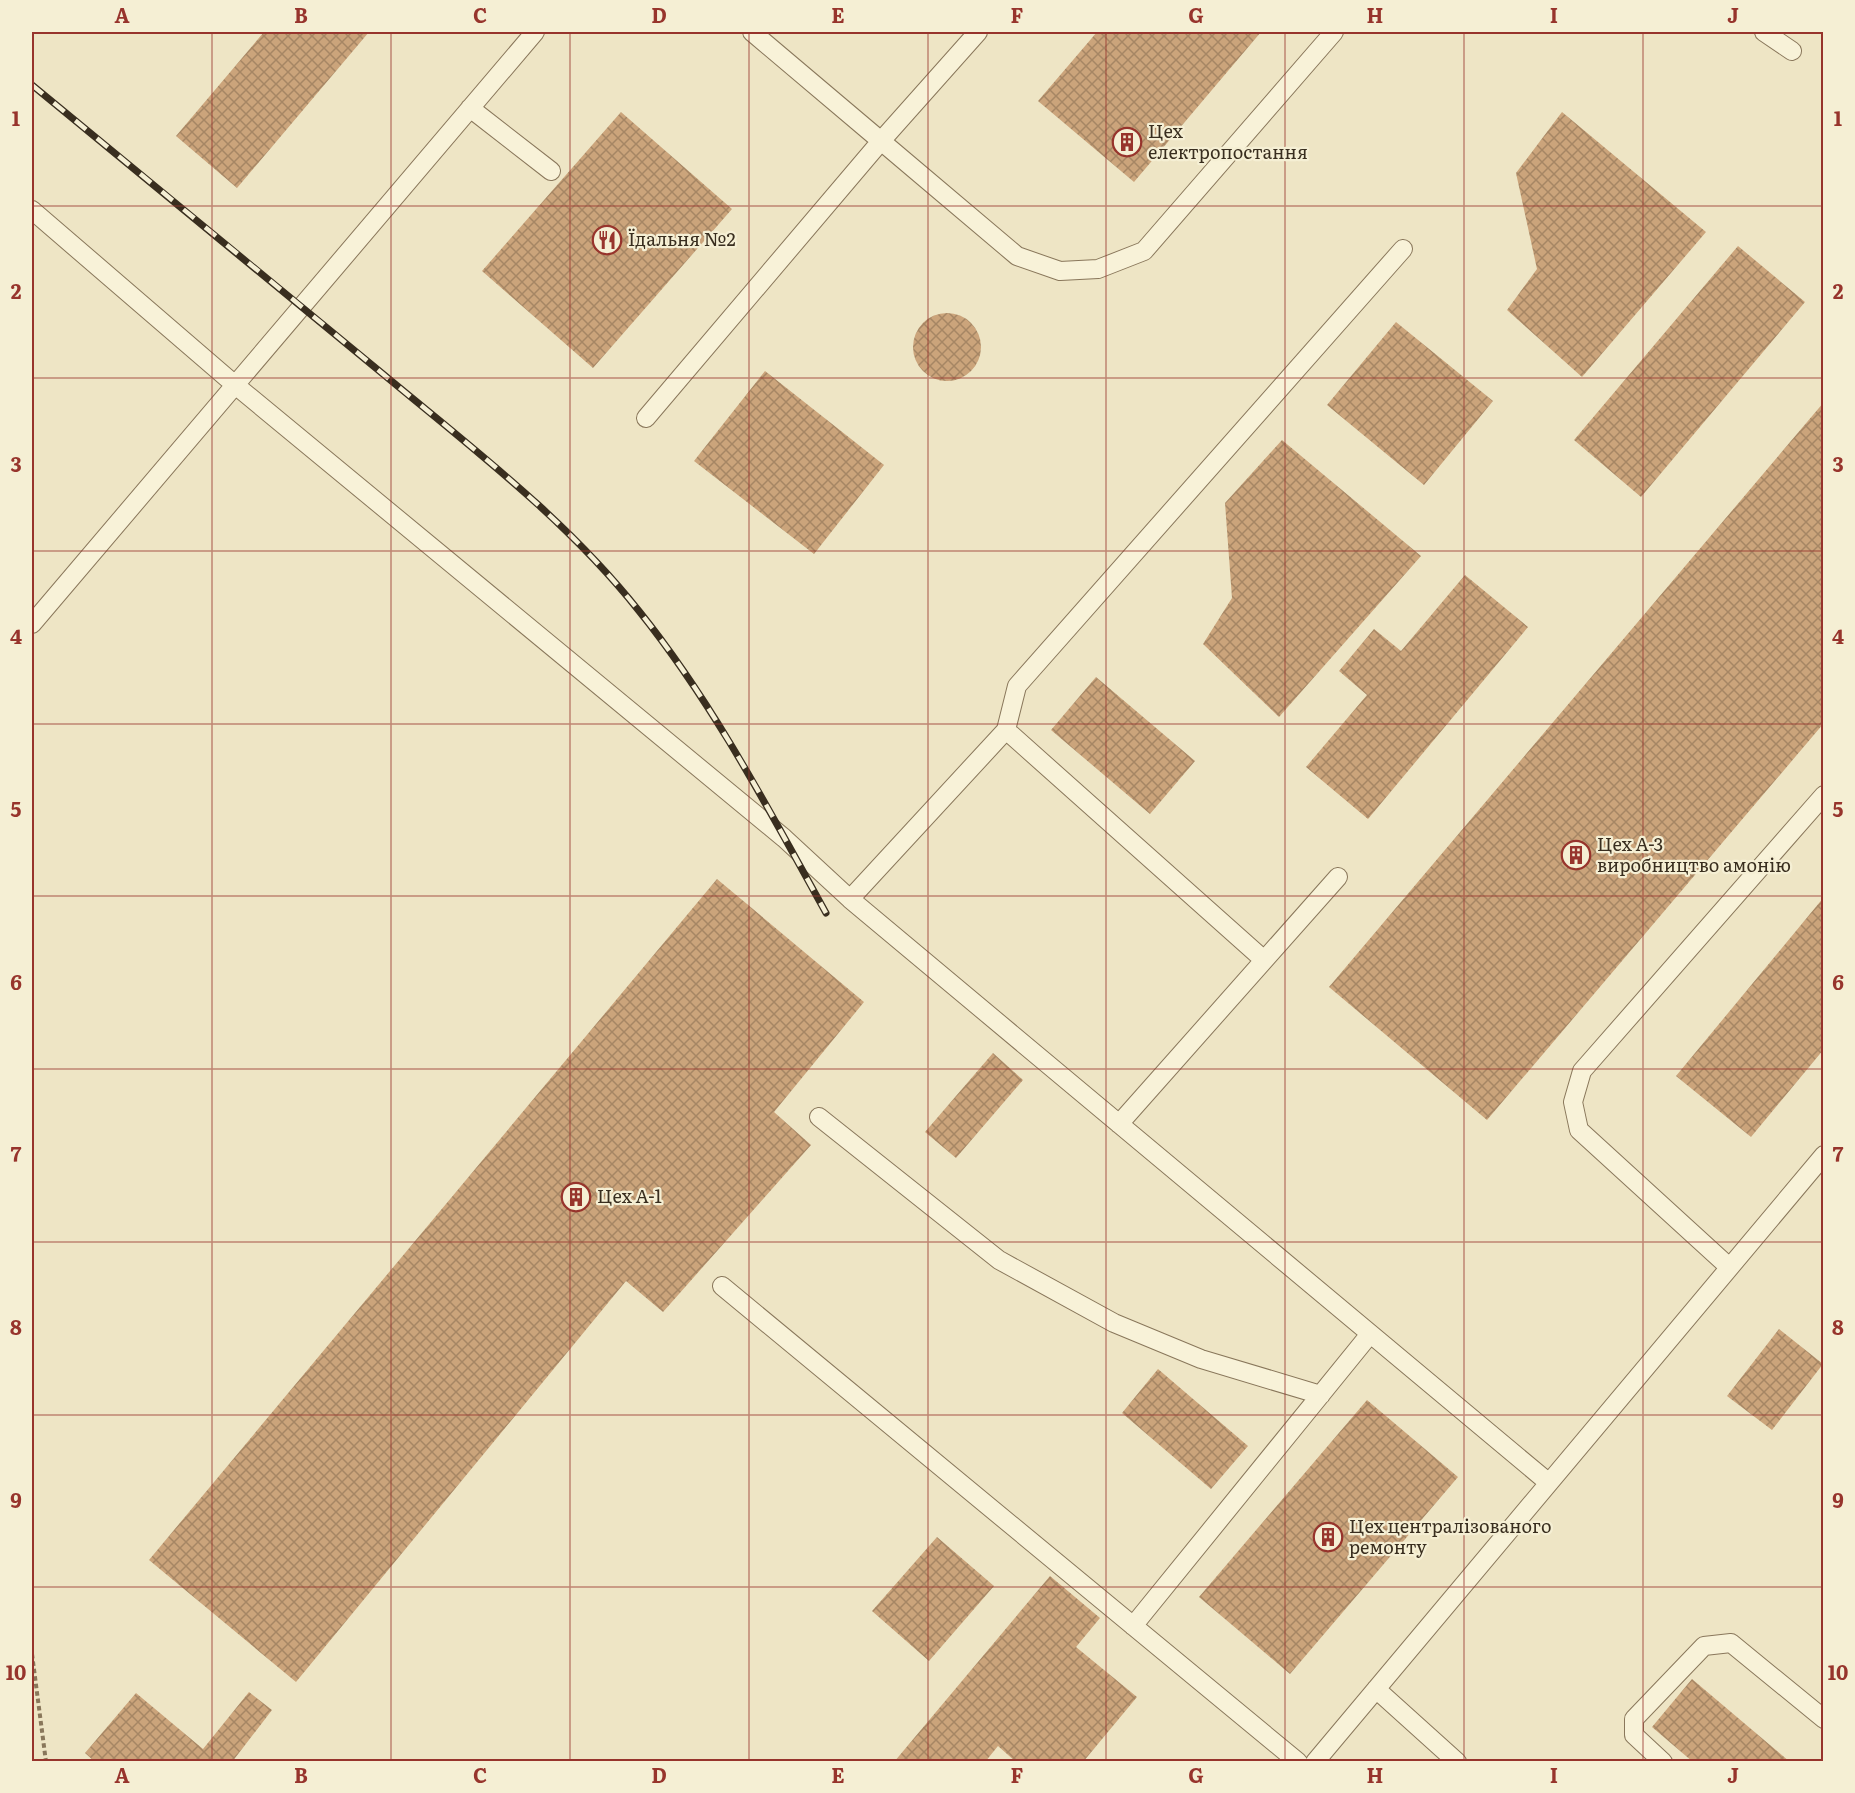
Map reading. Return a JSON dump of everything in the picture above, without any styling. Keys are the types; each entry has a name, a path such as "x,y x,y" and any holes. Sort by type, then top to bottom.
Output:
{"lane":[{"path":"32,624 535,32"},
{"path":"752,32 1017,256 1060,271 1098,269 1143,251 1335,32"},
{"path":"646,418 881,141 978,32"},
{"path":"1764,32 1792,51"},
{"path":"470,108 551,171"},
{"path":"32,210 234,384 784,838 850,899 1549,1483"},
{"path":"850,899 1006,730 1017,686 1402,249"},
{"path":"1006,730 1264,960"},
{"path":"1729,1267 1579,1130 1573,1102 1582,1071 1824,795"},
{"path":"1119,1124 1338,877"},
{"path":"819,1117 999,1260 1114,1323 1201,1359 1321,1395"},
{"path":"1315,1761 1824,1155"},
{"path":"722,1286 1298,1761"},
{"path":"1133,1626 1370,1334"},
{"path":"1663,1761 1634,1735 1634,1719 1704,1646 1731,1643 1824,1719"},
{"path":"1376,1689 1456,1761"}],"path":[{"path":"32,1654 46,1761"}],"building":[{"path":"264,32 369,32 237,188 176,136"},
{"name":"Цех електропостання","path":"1097,32 1261,32 1134,182 1038,101"},
{"name":"Їдальня №2","path":"621,112 732,209 593,368 482,271"},
{"path":"1562,112 1706,232 1582,377 1507,310 1537,269 1516,173"},
{"path":"1738,246 1805,302 1641,497 1574,440"},
{"path":"947,313 960,316 971,323 978,334 981,347 978,360 971,371 960,378 947,381 934,378 923,371 916,360 913,347 916,334 923,323 934,316"},
{"path":"1396,322 1493,401 1424,485 1327,405"},
{"path":"765,371 884,465 814,554 694,461"},
{"name":"Цех А-3 виробництво амонію","path":"1824,402 1824,723 1487,1120 1329,987"},
{"path":"1282,440 1421,556 1279,717 1203,644 1232,598 1225,503"},
{"path":"1465,575 1528,627 1368,819 1306,767 1367,695 1339,671 1374,629 1401,651"},
{"path":"1096,677 1195,761 1150,814 1051,730"},
{"name":"Цех А-1","path":"717,879 864,1002 774,1112 811,1145 663,1312 626,1281 296,1682 149,1560"},
{"path":"1824,897 1824,1049 1751,1137 1676,1076"},
{"path":"993,1053 1023,1080 956,1158 925,1132"},
{"path":"1779,1329 1823,1364 1772,1430 1727,1396"},
{"path":"1158,1369 1248,1446 1211,1489 1122,1413"},
{"name":"Цех централізованого ремонту","path":"1367,1400 1458,1477 1290,1674 1199,1597"},
{"path":"937,1537 994,1586 929,1661 872,1611"},
{"path":"1050,1576 1100,1618 1076,1647 1137,1697 1083,1762 1016,1762 998,1746 985,1762 894,1762"},
{"path":"1692,1679 1790,1762 1693,1762 1652,1727"},
{"path":"249,1692 272,1710 232,1762 95,1762 85,1753 136,1693 203,1749"}],"railway":[{"path":"32,85 484,458 581,546 639,611 666,646 716,720 826,913"}],"place":[{"name":"Цех електропостання","path":"1127,142"},
{"name":"Їдальня №2","path":"607,240"},
{"name":"Цех А-3 виробництво амонію","path":"1576,855"},
{"name":"Цех А-1","path":"576,1197"},
{"name":"Цех централізованого ремонту","path":"1328,1537"}]}
